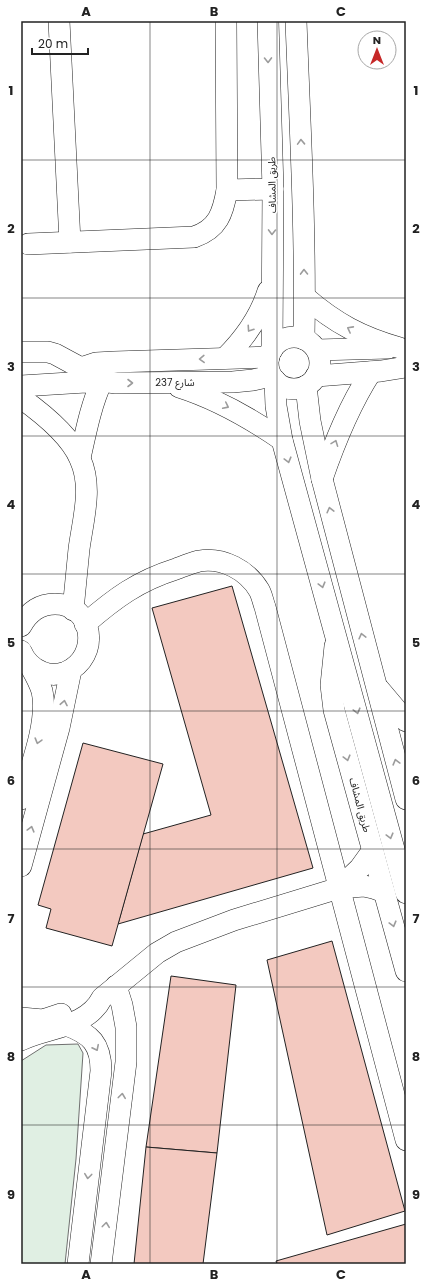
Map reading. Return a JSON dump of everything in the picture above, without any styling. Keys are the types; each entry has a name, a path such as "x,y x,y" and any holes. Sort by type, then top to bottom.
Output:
{"street":[{"path":"59,21 70,242"},
{"path":"28,244 194,237 204,234 212,228 218,220 227,190 226,21"},
{"name":"طريق المشاف","path":"268,21 273,188 272,366 276,406 282,440 406,894"},
{"path":"296,21 305,297 310,344 320,363 311,381 309,415 322,479 406,800"},
{"path":"227,190 273,188"},
{"path":"225,358 249,331 266,298 272,281"},
{"path":"305,297 339,324 404,355"},
{"path":"272,366 278,343 286,338 295,337 310,344 404,355"},
{"name":"شارع 237","path":"21,352 48,352 55,354 82,368 90,376 102,381 116,383 233,382 253,380 272,366"},
{"path":"82,368 87,365 104,363 225,358 272,366 286,387 299,388 311,381 370,372 404,355"},
{"path":"322,479 341,427 356,394 370,372"},
{"path":"21,386 102,381"},
{"path":"80,458 90,413 102,381"},
{"path":"164,382 206,396 252,420 282,440"},
{"path":"21,398 55,426 70,442 80,458 86,474 85,511 77,566 79,617"},
{"path":"79,617 110,602 135,586 161,574 200,561 218,561 235,566 249,577 259,591 265,607 406,1140"},
{"path":"21,626 24,619 30,613 46,605 56,604 65,606 79,617 88,632 88,650 78,664 71,670 63,673 44,673 36,669 25,658"},
{"name":"طريق المشاف","path":"337,637 331,685 334,710 406,971"},
{"path":"21,799 39,737 43,720 44,706 42,691 37,677 25,658"},
{"path":"21,866 59,728 71,670"},
{"path":"375,684 406,721"},
{"path":"339,888 360,868 373,850"},
{"path":"21,1040 66,1025 87,1015 109,992 156,953 176,942 234,920 339,888 364,886 384,892"},
{"path":"21,1018 43,1020 62,1014 89,1000 109,992"},
{"path":"101,1264 126,1062 126,1027 122,1005 109,992"},
{"path":"66,1025 80,1030 90,1037 97,1047 101,1059 78,1264"}],"green space":[{"path":"78,1044 83,1053 76,1159 65,1264 21,1264 21,1061 46,1045"}],"building":[{"path":"232,586 313,868 118,924 143,834 211,815 152,608"},
{"path":"83,743 163,764 112,946 46,928 51,909 38,905"},
{"path":"332,941 405,1211 327,1235 267,960"},
{"path":"171,976 236,985 217,1153 146,1147"},
{"path":"146,1147 217,1153 203,1264 134,1264"},
{"path":"406,1224 406,1264 277,1264 276,1261"}]}
